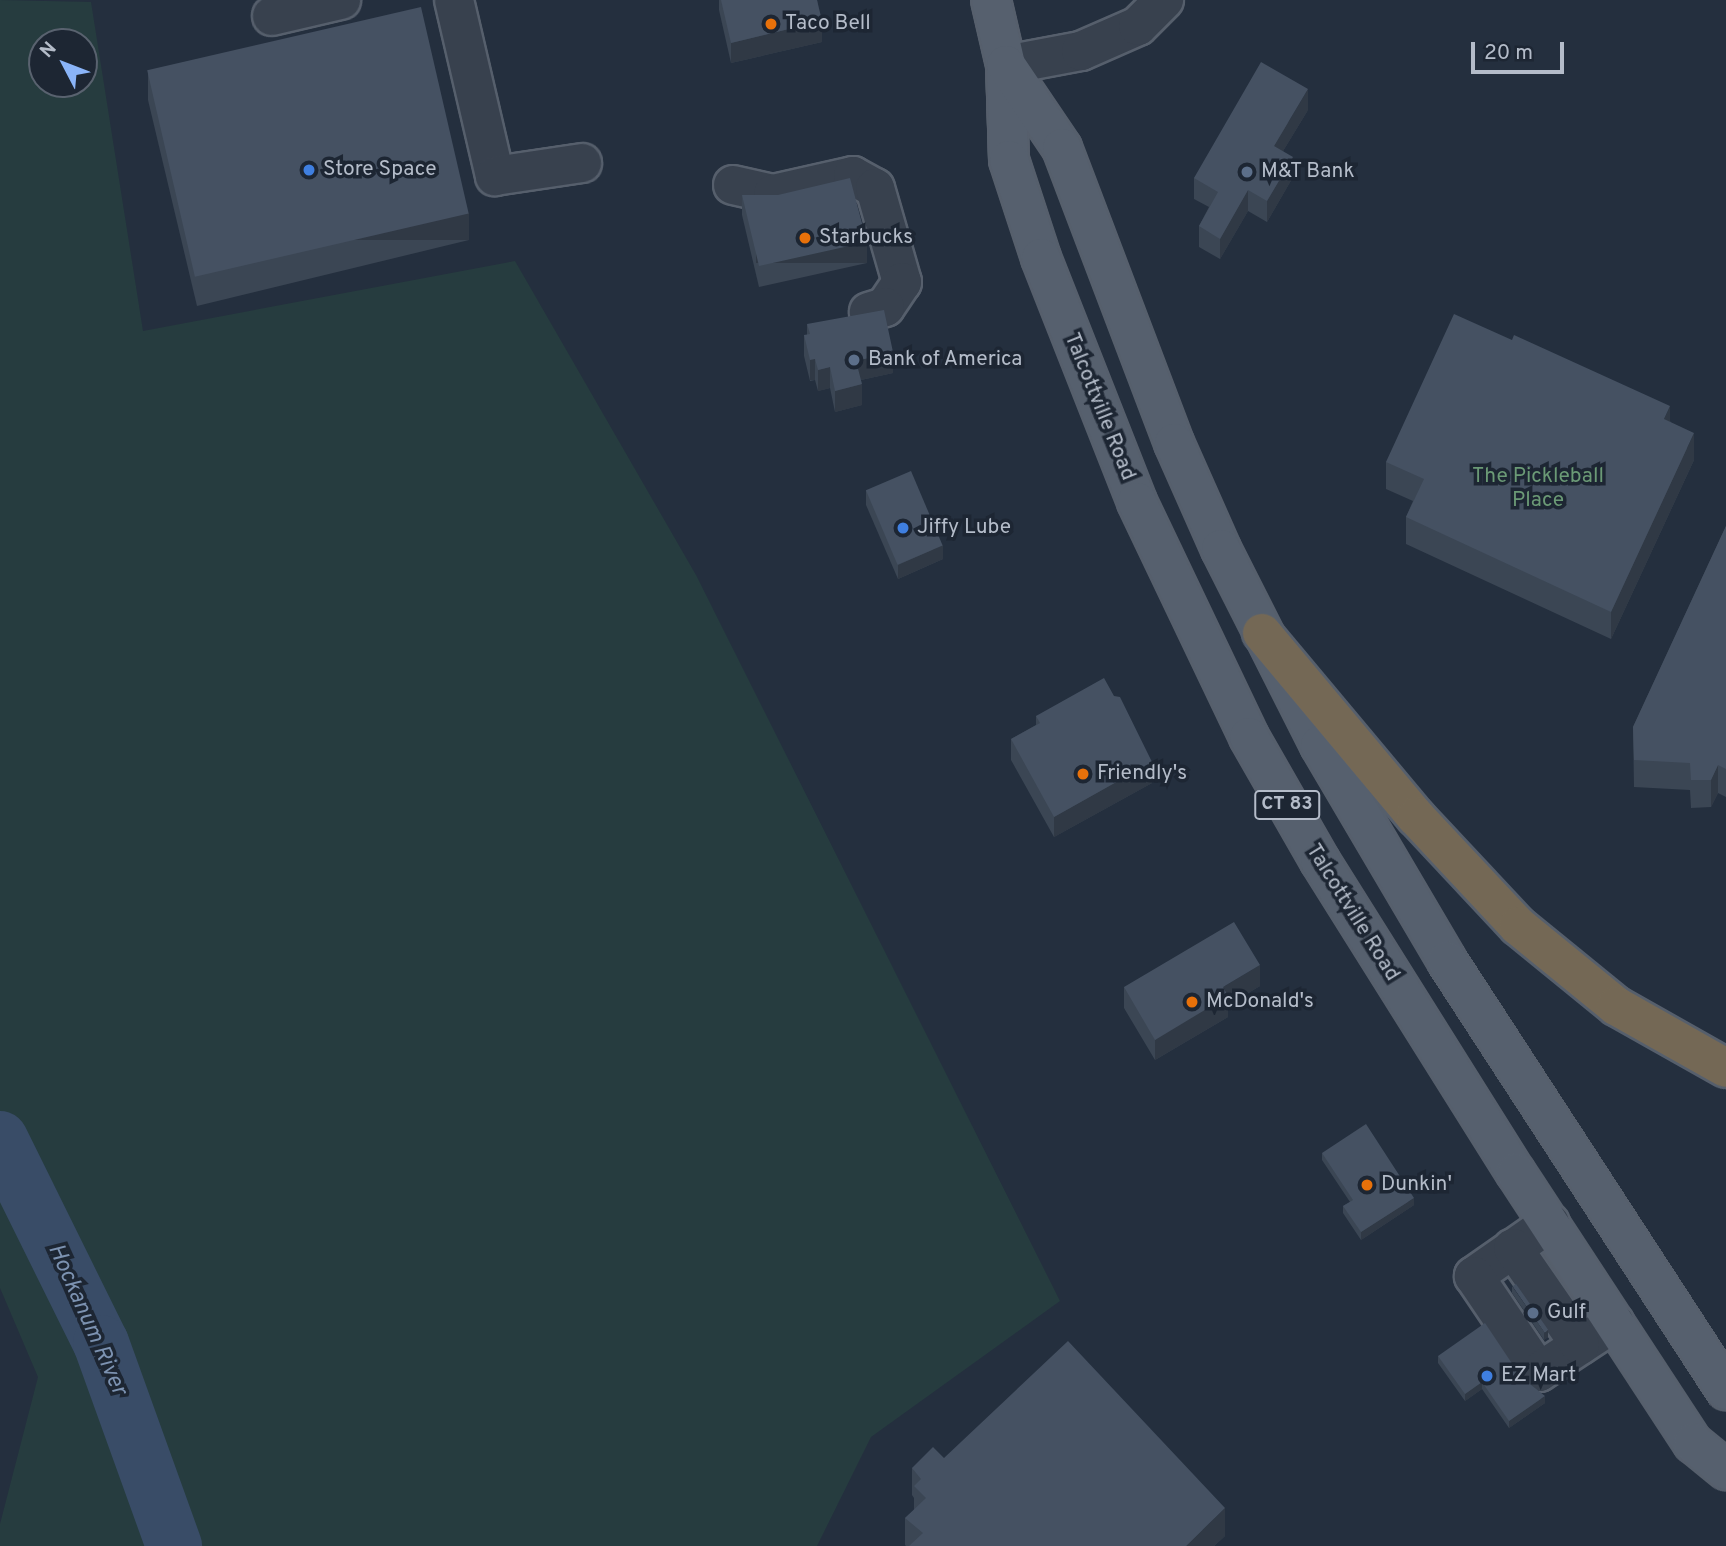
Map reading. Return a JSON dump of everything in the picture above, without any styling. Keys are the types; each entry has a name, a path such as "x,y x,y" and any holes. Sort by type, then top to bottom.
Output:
{"highway":[{"path":"1262,633 1416,817 1518,926 1616,1006 1726,1068"}],"main road":[{"name":"Talcottville Road","path":"991,0 1006,65 1009,160 1070,338 1171,577 1249,737 1320,861 1614,1323 1693,1443 1726,1470"},
{"name":"Talcottville Road","path":"1006,65 1062,148 1174,443 1262,633 1389,865 1719,1379"},
{"path":"1320,861 1353,858 1389,865"},
{"path":"1655,1385 1719,1379"}],"street":[{"path":"272,16 341,0"},
{"path":"454,0 495,176 582,163"},
{"path":"1006,65 1081,51 1138,26 1164,0"},
{"path":"733,185 773,194 853,176 875,188 902,282 885,307 869,312"},
{"path":"1550,1223 1474,1276 1539,1371 1614,1323"}],"green space":[{"path":"0,0 91,2 95,28 28,28 28,98 98,98 98,46 143,331 515,261 696,575 1060,1301 871,1437 817,1546 0,1546 0,1524 38,1377 0,1288"}],"building":[{"path":"721,0 817,0 822,21 731,43"},
{"name":"Store Space","path":"421,7 469,214 195,277 147,70"},
{"name":"M&T Bank","path":"1261,62 1308,89 1274,146 1293,157 1267,201 1248,190 1220,239 1199,226 1218,192 1194,178"},
{"path":"850,178 867,242 759,266 742,195 778,195"},
{"path":"884,310 893,352 856,361 862,384 835,391 830,367 818,370 815,359 810,360 804,335 810,334 807,324"},
{"name":"The Pickleball Place","path":"1454,314 1512,340 1514,335 1670,406 1664,419 1694,433 1611,612 1406,517 1424,479 1386,462"},
{"name":"Jiffy Lube","path":"911,471 943,546 898,565 866,490"},
{"path":"1726,526 1726,769 1718,765 1711,780 1691,780 1690,763 1634,760 1633,727"},
{"name":"Friendly's","path":"1104,678 1114,696 1120,697 1152,762 1054,817 1011,739 1040,723 1036,716"},
{"path":"1234,922 1260,965 1223,987 1228,996 1155,1040 1124,987"},
{"path":"1366,1124 1414,1198 1361,1232 1343,1206 1353,1200 1322,1153"},
{"path":"1516,1284 1548,1330 1545,1332 1513,1286"},
{"name":"EZ Mart","path":"1485,1323 1521,1377 1545,1396 1509,1421 1482,1382 1465,1394 1438,1356"},
{"path":"1068,1341 1225,1508 1186,1546 909,1546 923,1533 905,1518 926,1498 914,1486 921,1479 912,1468 933,1447 944,1458"}],"waterway":[{"name":"Hockanum River","path":"0,1139 101,1343 174,1546"}],"place":[{"name":"Taco Bell","path":"771,24"},
{"name":"Store Space","path":"309,170"},
{"name":"M&T Bank","path":"1247,172"},
{"name":"Starbucks","path":"805,238"},
{"name":"Bank of America","path":"854,360"},
{"name":"Jiffy Lube","path":"903,528"},
{"name":"Friendly's","path":"1083,774"},
{"name":"McDonald's","path":"1192,1002"},
{"name":"Dunkin'","path":"1367,1185"},
{"name":"Gulf","path":"1533,1313"},
{"name":"EZ Mart","path":"1487,1376"}]}
